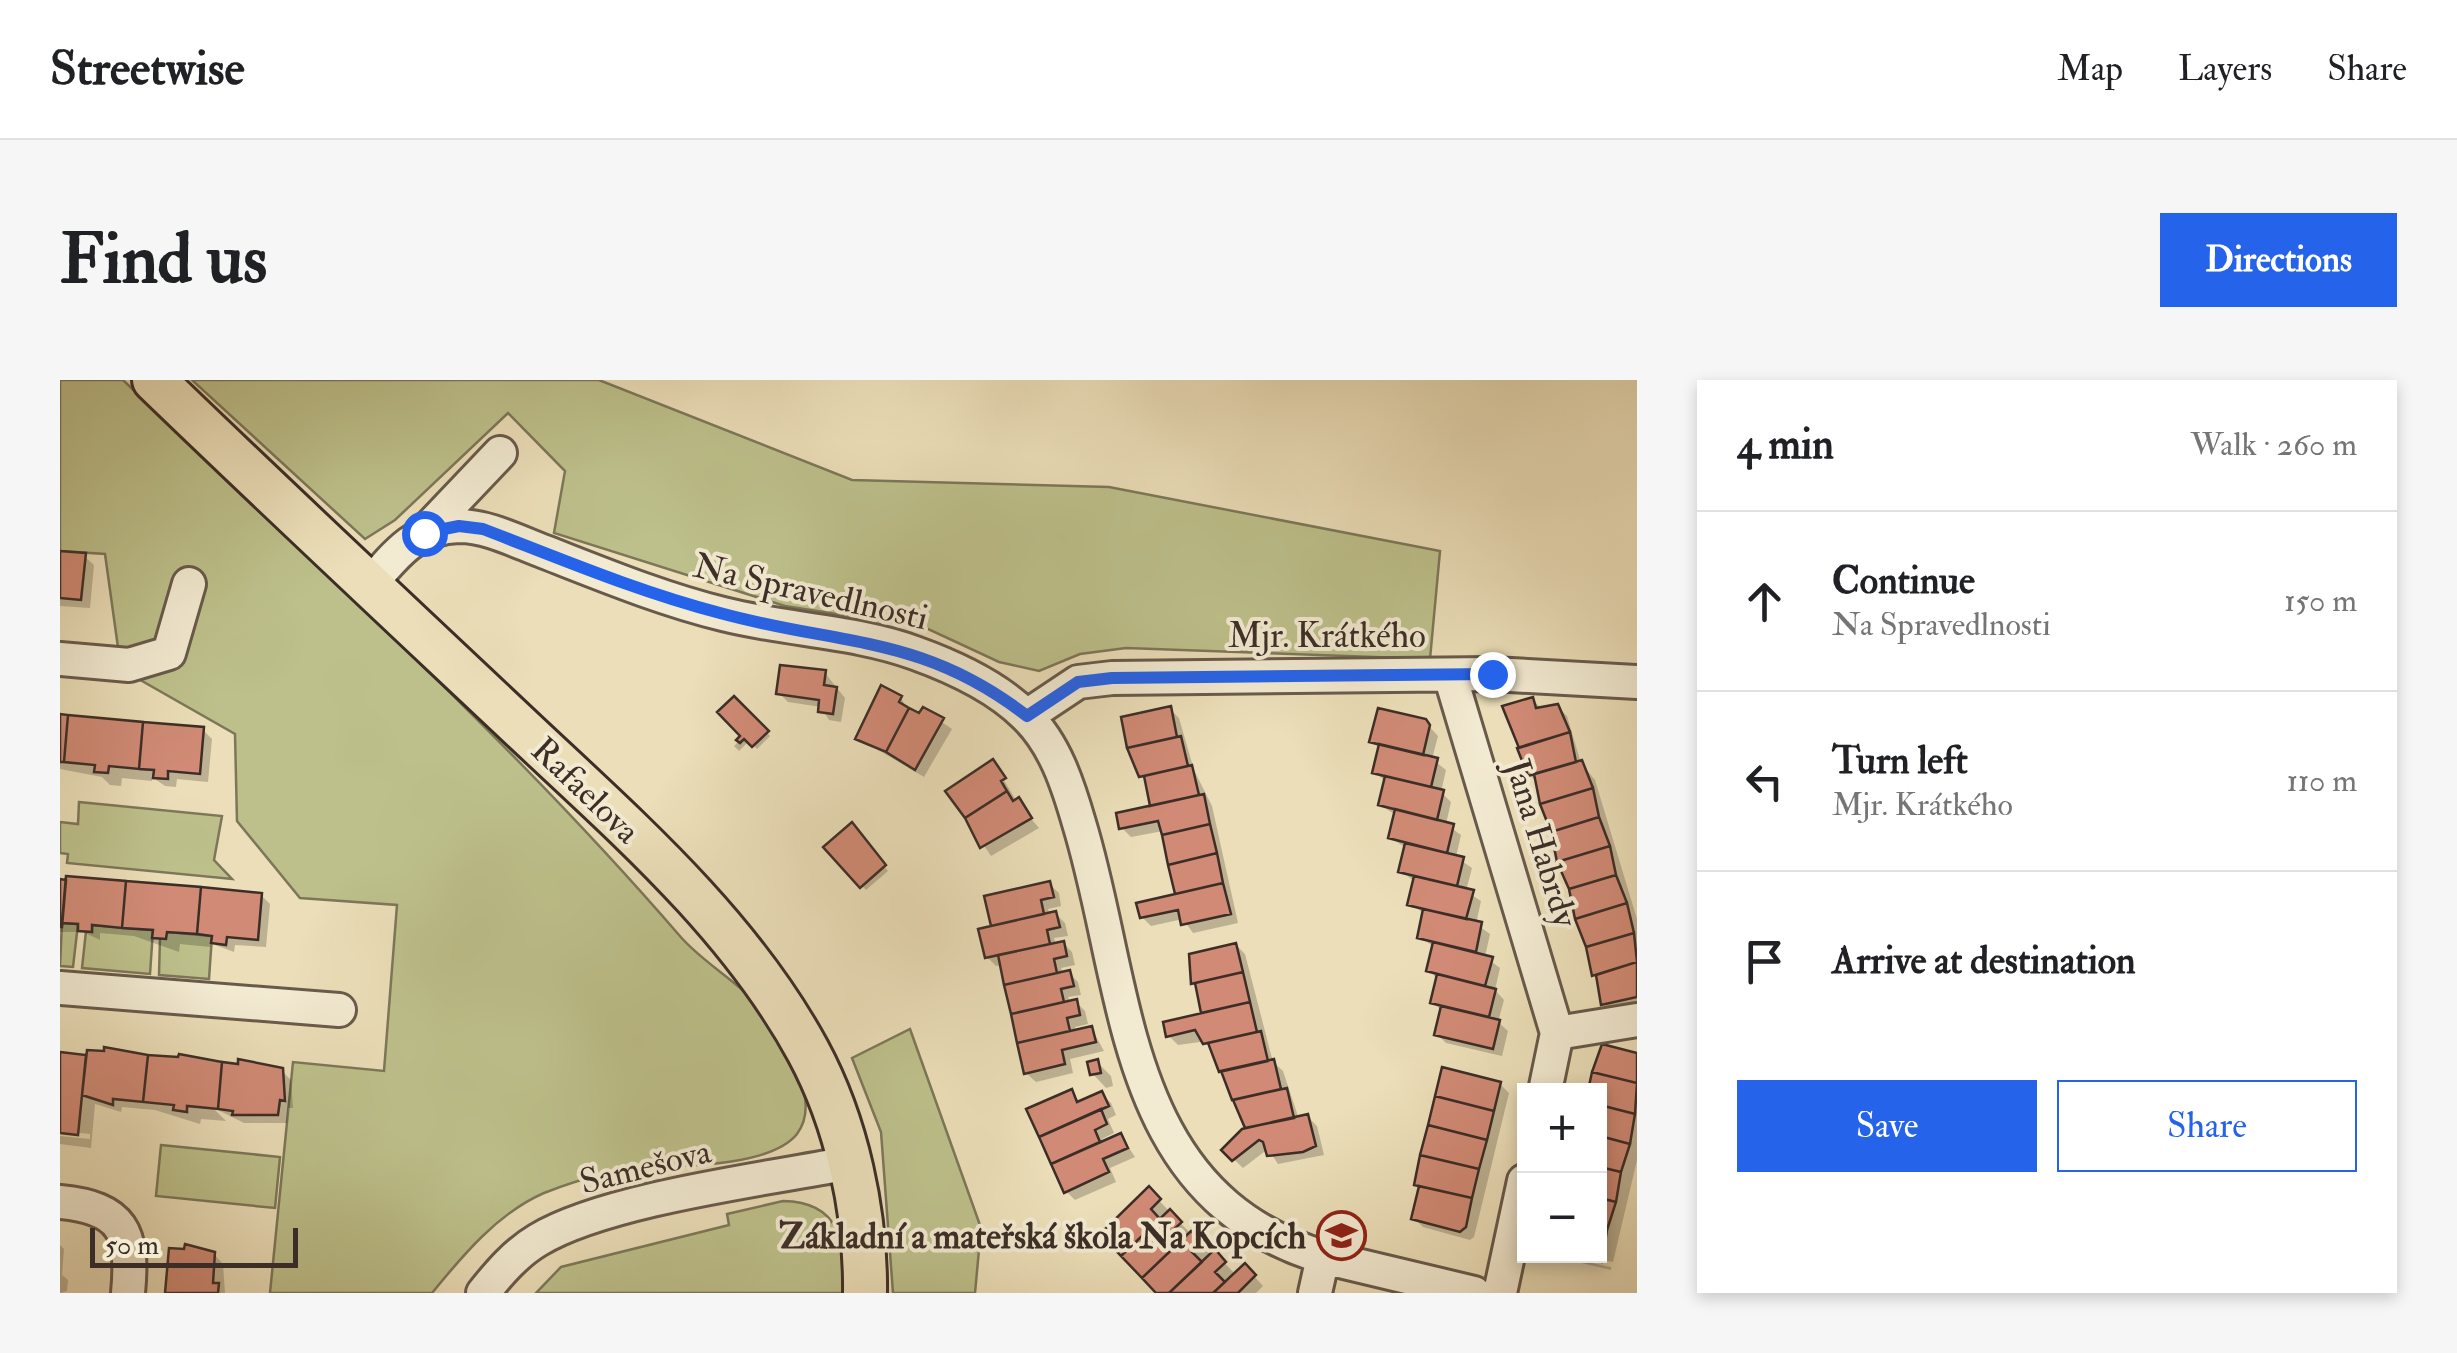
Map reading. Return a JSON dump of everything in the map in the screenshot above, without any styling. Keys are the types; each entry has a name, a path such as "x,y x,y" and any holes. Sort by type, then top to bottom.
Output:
{"main road":[{"name":"Rafaelova","path":"154,380 625,826 712,915 767,982 810,1054 849,1163 864,1241 865,1293"}],"street":[{"path":"369,586 401,549 424,533 500,453"},
{"name":"Na Spravedlnosti","path":"424,533 459,526 483,529 642,590 722,614 913,652 966,674 1027,716 1047,742 1066,779 1101,904 1133,1057 1163,1128 1192,1172 1254,1227 1323,1256 1474,1293"},
{"path":"60,659 128,665 170,653 188,584"},
{"name":"Mjr. Krátkého","path":"1027,716 1078,682 1112,678 1450,675 1637,682"},
{"name":"Jana Habrdy","path":"1450,675 1557,1033 1546,1083"},
{"path":"60,988 339,1010"},
{"path":"1557,1033 1637,1020"},
{"name":"Samešova","path":"483,1293 502,1269 536,1241 562,1228 622,1210 849,1163"},
{"path":"60,1202 96,1206 120,1224 132,1256 128,1293"},
{"path":"1500,1293 1517,1214"},
{"path":"1314,1293 1323,1256"}],"green space":[{"path":"60,380 123,380 408,651 547,790 689,946 748,995 775,1029 799,1074 806,1106 797,1134 785,1144 751,1158 626,1170 544,1193 497,1223 432,1293 270,1293 293,1062 384,1071 397,905 300,898 237,821 235,734 121,669 105,554 60,551"},
{"path":"192,380 599,380 852,480 1109,487 1440,551 1430,659 1126,648 1080,654 1039,671 999,662 926,628 785,606 554,533 565,471 508,413 395,520 365,539"},
{"path":"79,802 222,816 214,860 232,879 67,863 68,854 60,853 60,822 78,824"},
{"path":"62,923 78,924 73,967 60,966"},
{"path":"92,925 153,930 150,974 82,968 86,931 92,932"},
{"path":"167,932 212,936 209,979 159,975 160,938"},
{"path":"910,1029 981,1228 975,1293 893,1293 881,1132 852,1058"},
{"path":"161,1145 280,1157 275,1208 156,1196"},
{"path":"783,1201 803,1203 829,1218 841,1243 845,1293 536,1293 561,1267 729,1225 727,1214"}],"building":[{"path":"60,551 86,553 81,600 60,598"},
{"path":"780,665 826,670 824,685 837,687 833,714 818,712 819,700 776,694"},
{"path":"881,685 902,696 899,702 909,708 886,752 855,739"},
{"path":"734,696 769,731 752,747 744,739 740,743 736,740 740,736 717,712"},
{"path":"1533,697 1536,708 1558,704 1570,732 1519,748 1502,706"},
{"path":"1171,706 1177,737 1127,748 1121,717"},
{"path":"923,707 944,718 915,770 886,752 909,708 919,713"},
{"path":"1378,708 1426,719 1430,725 1423,755 1369,742"},
{"path":"60,714 68,715 64,762 60,762"},
{"path":"68,715 143,722 139,769 109,766 108,773 94,772 95,765 64,762"},
{"path":"143,722 204,727 200,774 168,771 168,779 153,778 154,770 139,769"},
{"path":"1570,732 1576,762 1528,776 1517,748"},
{"path":"1181,736 1188,766 1139,777 1127,748"},
{"path":"1379,744 1438,758 1431,787 1372,773"},
{"path":"993,759 1006,778 1001,781 1007,791 965,818 945,791"},
{"path":"1582,760 1593,788 1540,804 1534,774"},
{"path":"1192,765 1199,795 1150,806 1144,776"},
{"path":"1385,776 1444,790 1437,820 1378,805"},
{"path":"1593,788 1599,817 1551,832 1540,804"},
{"path":"1007,791 1013,801 1019,797 1032,818 980,848 965,818"},
{"path":"1204,794 1210,824 1162,835 1158,821 1119,829 1116,813"},
{"path":"1395,809 1454,824 1447,853 1388,838"},
{"path":"1599,817 1610,846 1557,862 1551,832"},
{"path":"852,822 886,865 860,888 823,847"},
{"path":"1210,824 1217,853 1168,865 1162,835"},
{"path":"1405,843 1464,857 1457,886 1398,872"},
{"path":"1610,846 1616,875 1569,889 1557,862"},
{"path":"1217,853 1223,883 1175,894 1168,865"},
{"path":"1616,875 1627,903 1575,919 1569,889"},
{"path":"66,876 126,881 122,928 92,925 92,932 78,931 78,924 62,923"},
{"path":"1414,876 1474,890 1466,919 1407,905"},
{"path":"60,879 66,880 62,927 60,927"},
{"path":"126,881 201,887 197,934 167,932 166,939 152,938 153,930 122,928"},
{"path":"1050,881 1054,897 1041,900 1044,914 991,926 984,896"},
{"path":"1223,883 1231,914 1181,925 1178,910 1140,918 1136,903"},
{"path":"201,887 262,893 258,940 227,937 226,945 211,943 212,936 197,934"},
{"path":"1627,903 1634,933 1586,947 1575,919"},
{"path":"1423,909 1482,922 1476,952 1417,938"},
{"path":"1056,911 1060,927 1047,930 1050,944 985,958 978,929"},
{"path":"1634,933 1637,962 1592,976 1586,947"},
{"path":"1064,941 1067,956 1054,959 1057,973 1004,985 998,955"},
{"path":"1433,942 1493,957 1485,986 1426,971"},
{"path":"1236,943 1243,972 1191,984 1189,954"},
{"path":"1637,962 1637,997 1601,1005 1596,975"},
{"path":"1070,970 1074,986 1061,989 1064,1002 1011,1014 1004,985"},
{"path":"1243,972 1250,1002 1201,1013 1195,983"},
{"path":"1437,974 1496,989 1489,1017 1430,1003"},
{"path":"1077,999 1080,1015 1067,1018 1070,1031 1017,1043 1011,1014"},
{"path":"1250,1002 1257,1032 1203,1044 1195,1030 1166,1037 1163,1022"},
{"path":"1441,1006 1500,1020 1493,1049 1434,1035"},
{"path":"1092,1026 1096,1042 1062,1050 1065,1064 1024,1074 1017,1043"},
{"path":"1261,1031 1268,1061 1219,1072 1208,1043"},
{"path":"1602,1044 1637,1053 1637,1083 1592,1072"},
{"path":"104,1047 148,1055 143,1102 113,1099 113,1105 82,1095 87,1050 104,1051"},
{"path":"60,1052 86,1055 78,1135 60,1133"},
{"path":"179,1054 222,1062 218,1109 187,1106 187,1112 173,1110 174,1105 143,1102 148,1055"},
{"path":"238,1059 283,1068 285,1101 280,1100 278,1115 232,1115 233,1111 218,1109 222,1062 238,1064"},
{"path":"1098,1059 1101,1073 1090,1075 1087,1062"},
{"path":"1274,1059 1281,1089 1232,1100 1221,1071"},
{"path":"1442,1067 1501,1082 1494,1111 1435,1096"},
{"path":"1592,1072 1637,1083 1635,1114 1607,1107 1607,1083 1590,1083"},
{"path":"1287,1088 1294,1118 1245,1128 1233,1100"},
{"path":"1072,1089 1077,1102 1102,1091 1109,1106 1039,1137 1026,1109"},
{"path":"1435,1096 1494,1111 1487,1140 1428,1125"},
{"path":"1607,1107 1635,1114 1630,1144 1607,1138"},
{"path":"1101,1109 1107,1124 1095,1130 1100,1142 1051,1164 1039,1137"},
{"path":"1308,1114 1316,1146 1303,1152 1267,1156 1259,1140 1232,1161 1221,1150 1242,1129"},
{"path":"1428,1125 1487,1140 1479,1169 1420,1155"},
{"path":"1121,1133 1128,1148 1103,1159 1109,1172 1064,1193 1051,1164"},
{"path":"1607,1138 1630,1144 1621,1172 1607,1169"},
{"path":"1420,1155 1479,1169 1472,1198 1414,1185"},
{"path":"1607,1169 1621,1172 1616,1202 1607,1200"},
{"path":"1149,1186 1161,1199 1151,1209 1160,1219 1121,1256 1100,1234"},
{"path":"1419,1186 1472,1198 1466,1227 1460,1232 1411,1219"},
{"path":"1607,1200 1616,1202 1607,1230"},
{"path":"1170,1209 1182,1222 1172,1231 1181,1241 1142,1278 1121,1256"},
{"path":"1191,1231 1203,1243 1192,1252 1202,1262 1169,1293 1156,1293 1142,1278"},
{"path":"185,1244 215,1252 213,1283 219,1283 218,1293 165,1293 169,1248 184,1249"},
{"path":"1215,1249 1226,1262 1215,1272 1225,1282 1213,1293 1169,1293"},
{"path":"1245,1263 1256,1275 1238,1293 1213,1293"}],"place":[{"name":"Základní a mateřská škola Na Kopcích","path":"1341,1236"}],"route":[{"path":"424,533 443,527 483,529 642,590 722,614 913,652 966,674 1027,716 1053,695 1078,682 1112,678 1492,674"}]}
